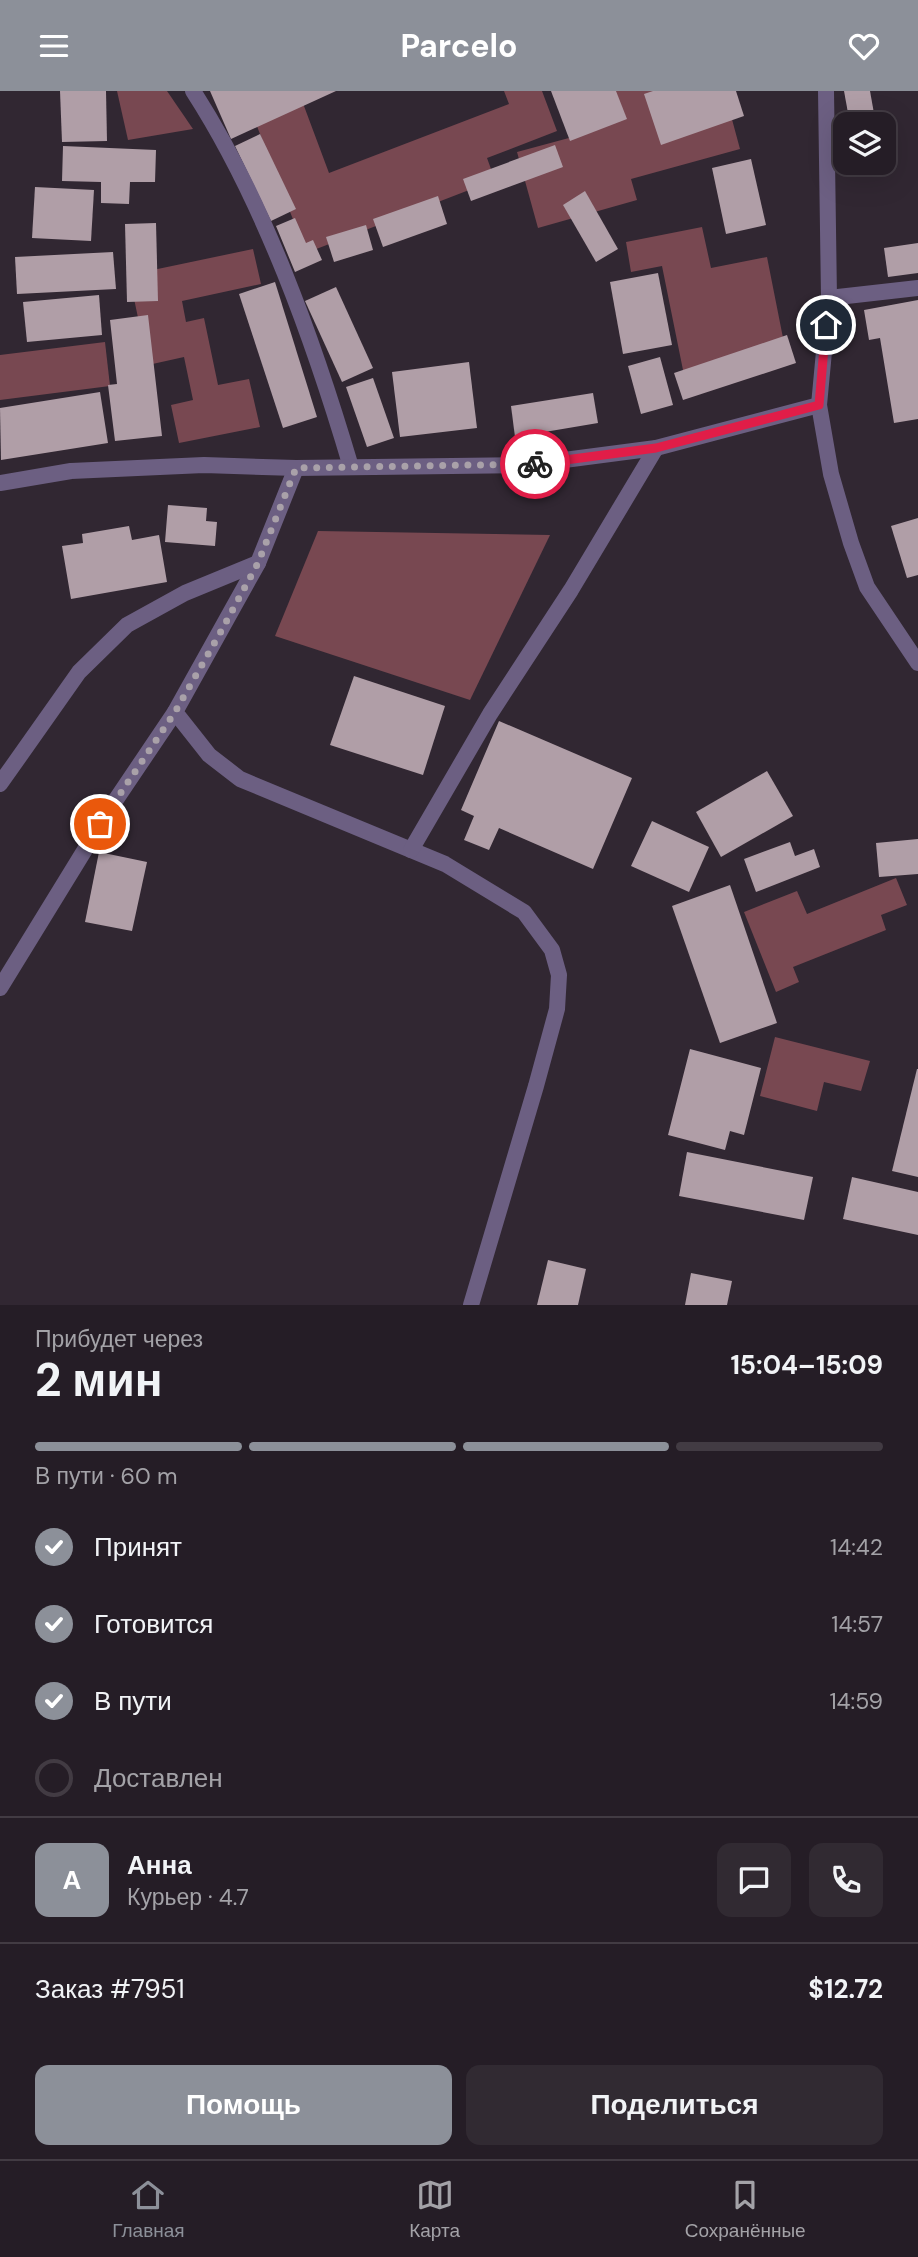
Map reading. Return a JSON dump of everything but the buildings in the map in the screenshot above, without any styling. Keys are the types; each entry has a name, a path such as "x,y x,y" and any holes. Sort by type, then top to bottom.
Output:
{"lane":[{"path":"193,91 215,125 264,227 324,376 351,467"},
{"path":"826,91 829,298 819,405 831,474 867,587 918,663"},
{"path":"829,298 918,288"},
{"path":"0,483 71,471 204,465 296,468 526,465 656,448 819,405"},
{"path":"411,850 490,714 571,590 656,448"},
{"path":"0,988 113,804 175,712 258,563 296,468"},
{"path":"0,784 79,672 127,625 185,593 258,563"},
{"path":"175,712 209,755 240,779 445,864 524,912 552,950 559,975 557,1009 471,1305"}],"shaded area":[{"path":"117,91 167,91 193,129 128,140"},
{"path":"504,91 542,91 557,131 487,158 495,180 306,253 253,116 301,98 329,173 509,104"},
{"path":"599,91 653,91 730,112 740,149 631,179 637,200 538,228 517,152 580,135"},
{"path":"702,227 711,268 767,257 786,353 684,375 662,266 631,272 626,242"},
{"path":"253,249 261,284 182,301 186,322 204,318 218,385 249,379 260,427 179,443 171,405 193,400 184,357 148,365 129,275"},
{"path":"105,342 110,386 0,400 0,355"},
{"path":"318,531 550,535 470,700 275,636"},
{"path":"896,878 907,905 881,915 886,930 793,967 799,982 776,992 744,912 797,891 807,914"},
{"path":"775,1037 870,1061 861,1091 824,1082 817,1111 760,1096"}],"way so far":[{"path":"100,824 175,712 219,635 258,563 296,468 535,464"}],"route":[{"path":"535,464 656,448 819,405 826,325"}]}
